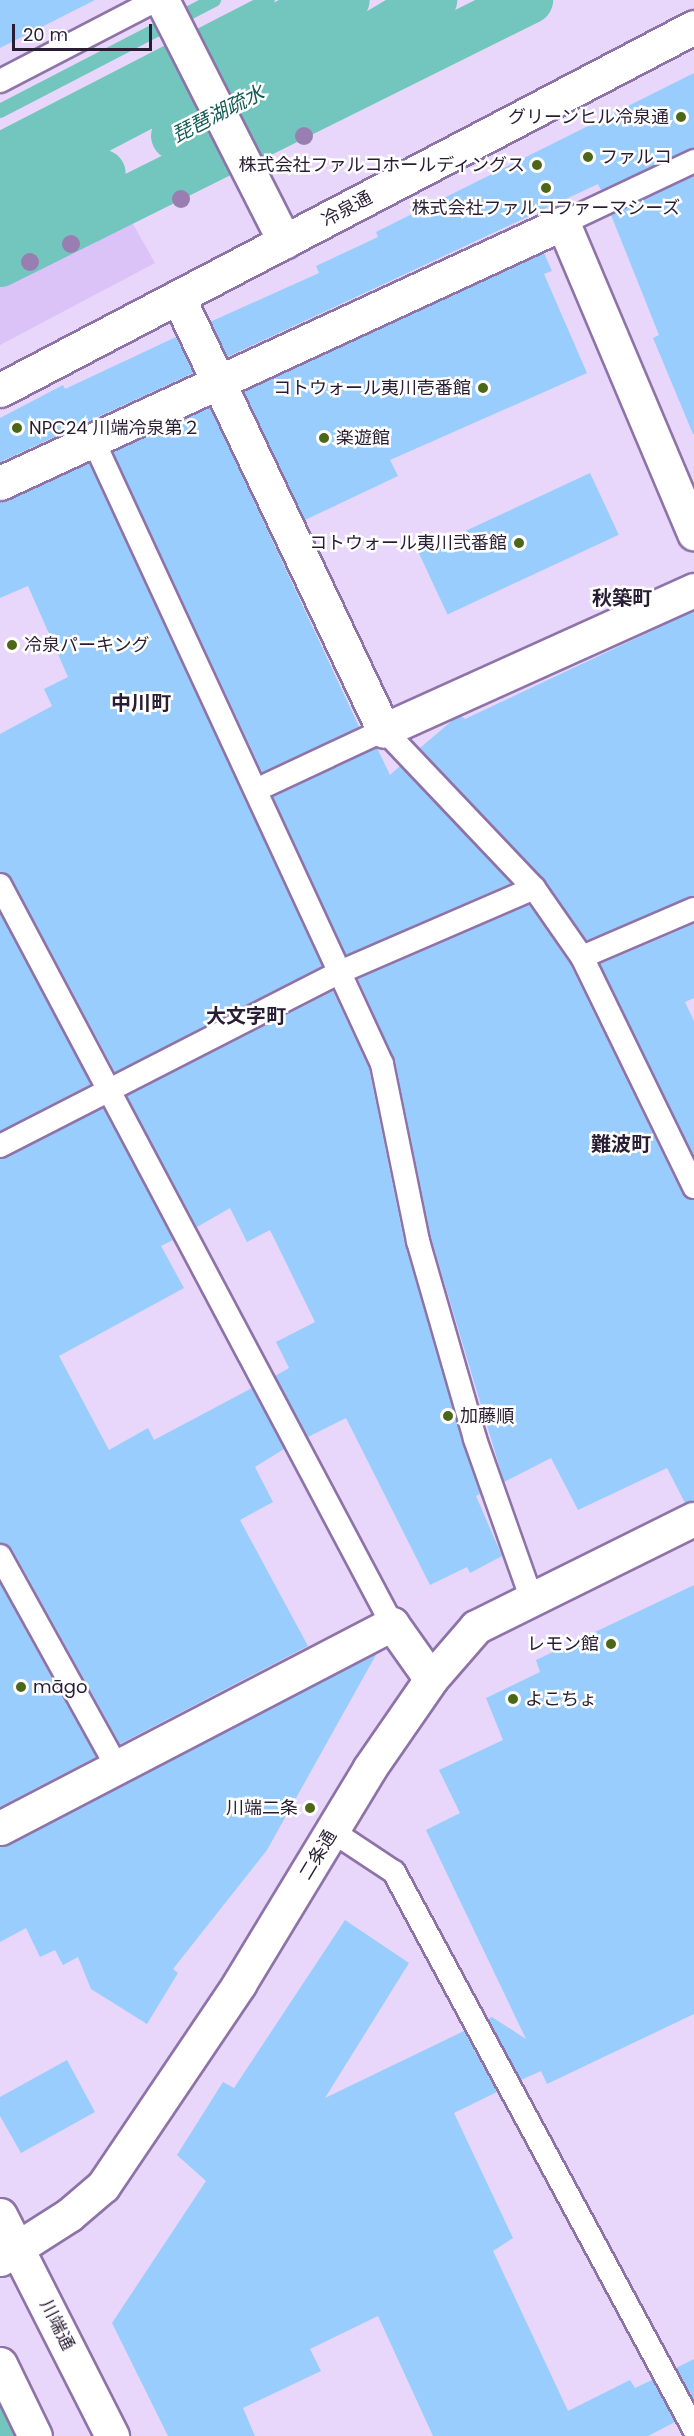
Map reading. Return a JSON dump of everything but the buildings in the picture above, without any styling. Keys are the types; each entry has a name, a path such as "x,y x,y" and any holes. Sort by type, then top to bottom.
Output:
{"street":[{"path":"161,3 285,242"},
{"name":"冷泉通","path":"0,390 694,27"},
{"path":"0,483 94,442 218,382 563,223 694,532"},
{"path":"178,297 384,730 694,590"},
{"name":"二条通","path":"9,2254 103,2186 239,1984 332,1832 431,1679 476,1627 694,1519"},
{"path":"0,1828 116,1765 392,1624 431,1679"},
{"name":"川端通","path":"0,2215 9,2254 112,2436"},
{"path":"0,2364 35,2436"}],"lane":[{"path":"0,81 161,3"},
{"path":"563,223 694,161"},
{"path":"94,442 382,1064 418,1242 475,1439 532,1600"},
{"path":"256,790 384,730 534,888 582,957 694,1186"},
{"path":"0,885 392,1624"},
{"path":"0,1146 340,972 534,888"},
{"path":"582,957 694,909"},
{"path":"0,1556 116,1765"},
{"path":"332,1832 394,1872 694,2429"}],"shaded area":[{"path":"120,201 155,263 0,345 0,263"}],"waterway":[{"path":"0,111 214,0"},
{"path":"0,138 268,0"},
{"path":"0,150 295,0"},
{"path":"0,181 346,0"},
{"name":"琵琶湖疏水","path":"175,136 374,35 433,0"},
{"path":"0,263 529,0"},
{"name":"琵琶湖疏水","path":"0,225 102,173"},
{"path":"0,2428 4,2426 9,2436"}],"place":[{"name":"グリーンヒル冷泉通","path":"681,117"},
{"name":"ファルコ","path":"588,157"},
{"name":"株式会社ファルコホールディングス","path":"537,165"},
{"name":"株式会社ファルコファーマシーズ","path":"546,188"},
{"name":"コトウォール夷川壱番館","path":"483,388"},
{"name":"NPC24 川端冷泉第２","path":"17,428"},
{"name":"楽遊館","path":"324,438"},
{"name":"コトウォール夷川弐番館","path":"519,543"},
{"name":"冷泉パーキング","path":"12,645"},
{"name":"加藤順","path":"448,1416"},
{"name":"レモン館","path":"611,1644"},
{"name":"māgo","path":"21,1687"},
{"name":"よこちょ","path":"513,1699"},
{"name":"川端二条","path":"310,1808"}],"district":[{"name":"秋築町","path":"622,598"},
{"name":"中川町","path":"141,703"},
{"name":"大文字町","path":"246,1016"},
{"name":"難波町","path":"621,1144"}]}
